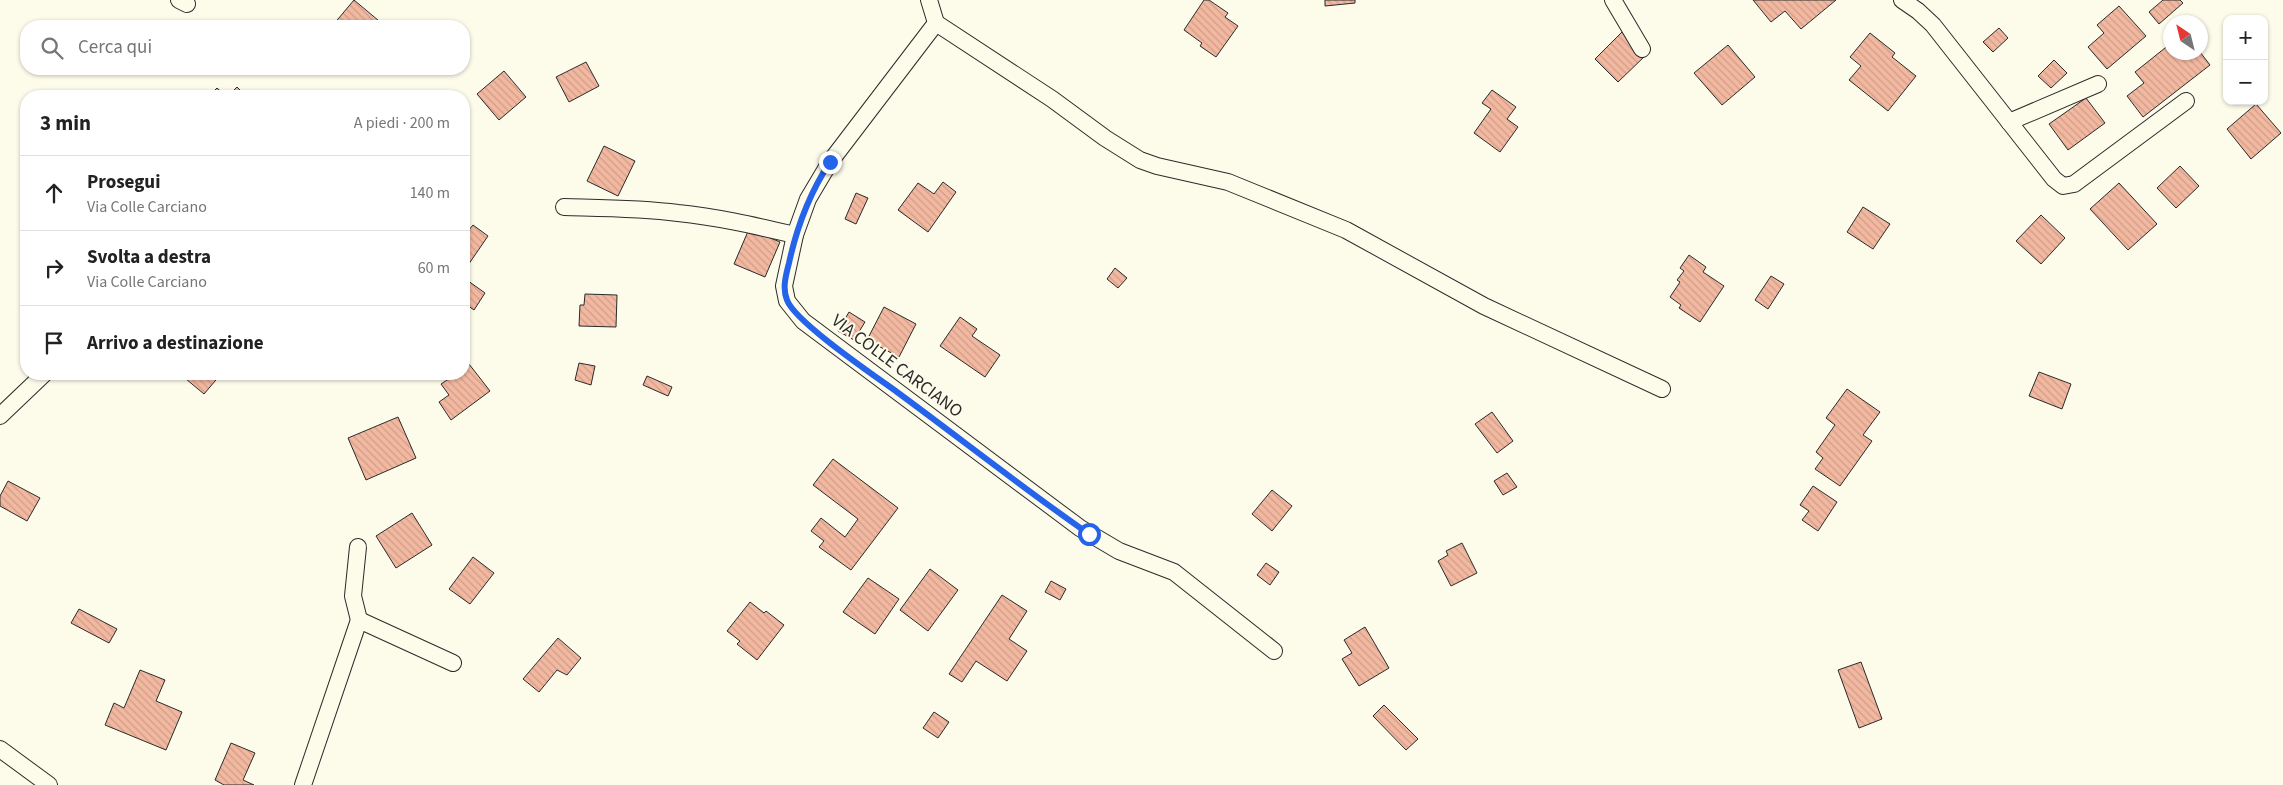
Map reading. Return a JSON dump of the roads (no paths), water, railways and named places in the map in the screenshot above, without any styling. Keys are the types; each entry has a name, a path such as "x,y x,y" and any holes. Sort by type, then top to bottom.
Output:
{"street":[{"path":"930,0 936,23 1052,99 1105,138 1140,160 1157,166 1228,182 1346,230 1492,309 1662,389"},
{"path":"1613,0 1642,49"},
{"path":"1902,0 1933,25 2054,179 2066,187 2074,184 2186,101"},
{"name":"VIA COLLE CARCIANO","path":"936,23 830,162 812,190 795,234 784,286 787,302 796,316 1080,528 1119,551 1174,572 1274,651"},
{"path":"2009,122 2098,84"},
{"path":"564,208 624,208 677,212 795,234"},
{"path":"0,416 38,380"},
{"path":"303,785 358,620 353,596 358,547"},
{"path":"358,620 453,663"},
{"path":"0,749 49,785"}]}
